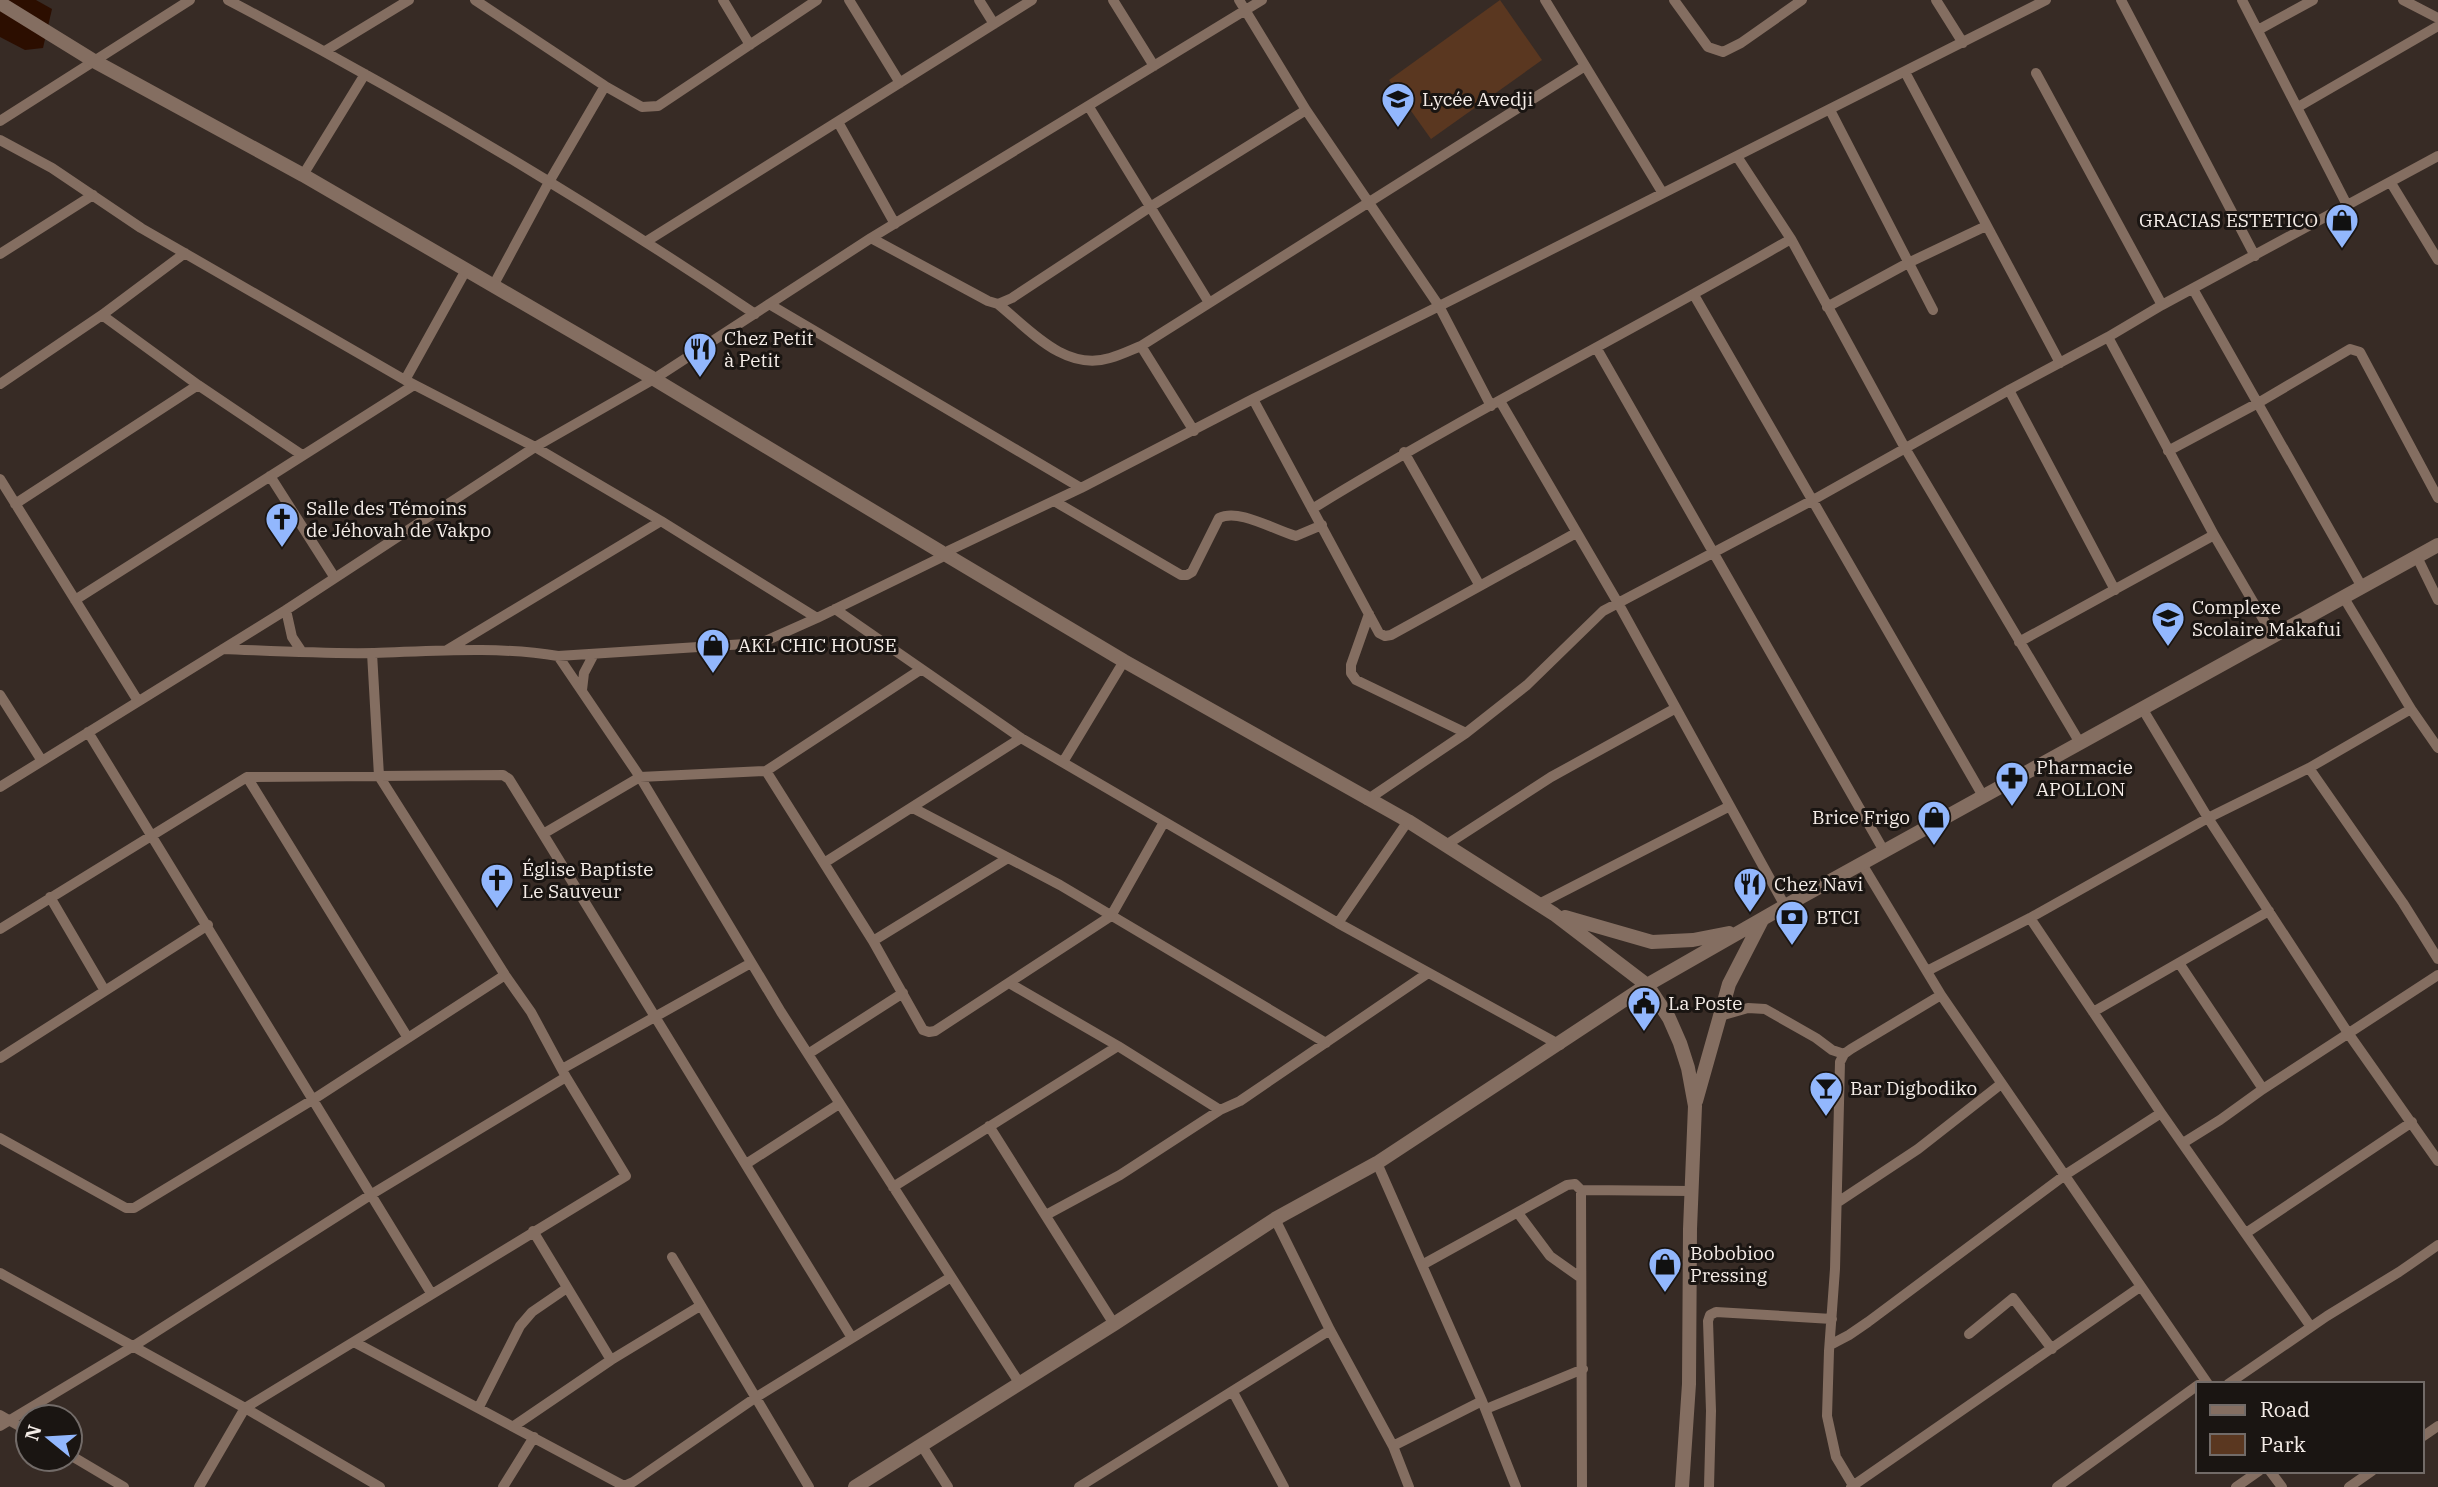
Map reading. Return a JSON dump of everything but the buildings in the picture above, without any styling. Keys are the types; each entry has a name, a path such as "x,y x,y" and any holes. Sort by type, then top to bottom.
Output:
{"street":[{"path":"0,121 190,0"},
{"path":"228,0 325,51 549,182 647,241 755,314"},
{"path":"325,51 409,0"},
{"path":"475,0 605,86 642,107 653,107 817,0"},
{"path":"723,0 750,45"},
{"path":"849,0 900,83"},
{"path":"979,0 993,24"},
{"path":"647,241 1032,0"},
{"path":"1113,0 1154,66"},
{"path":"1239,0 1306,110 1439,306 1495,403 1576,533 1618,603 1785,906"},
{"path":"0,788 286,610 535,447 654,379 895,223 1262,0"},
{"path":"1545,0 1662,192"},
{"path":"1674,0 1708,47 1723,52 1741,43 1802,0"},
{"path":"1936,0 1963,43"},
{"path":"223,649 372,653 447,650 558,656 752,645 817,618 1081,488 2046,0"},
{"path":"2121,0 2255,256"},
{"path":"2242,0 2347,205"},
{"path":"2258,30 2313,0"},
{"path":"2403,0 2438,18"},
{"path":"0,3 94,61 303,175 654,379 1124,661 1408,821 1554,914 1647,985 1669,1018 1681,1043 1695,1106 1689,1384 1682,1487"},
{"path":"2298,107 2438,26"},
{"path":"871,238 998,304 1060,354 1076,360 1108,359 1141,346 1368,200 1585,66"},
{"path":"1905,72 2060,363"},
{"path":"2036,73 2162,305"},
{"path":"303,175 365,74"},
{"path":"493,286 605,86"},
{"path":"1089,107 1208,301"},
{"path":"998,304 1012,299 1150,207 1306,110"},
{"path":"1830,110 1933,310"},
{"path":"838,122 895,223"},
{"path":"0,139 52,168 141,228 409,382 535,447 817,618"},
{"path":"1367,800 1466,733 1527,685 1603,611 1813,500 2162,305 2438,156"},
{"path":"1738,158 1790,239 1905,447 2080,743"},
{"path":"2391,183 2438,260"},
{"path":"0,254 93,195"},
{"path":"1827,307 1908,262 1986,226"},
{"path":"1312,509 1404,452 1597,349 1790,239"},
{"path":"0,384 103,315 185,253"},
{"path":"75,600 270,476 409,382 466,270"},
{"path":"2193,289 2362,587"},
{"path":"1694,295 1983,796"},
{"path":"769,304 1081,488"},
{"path":"103,315 198,386 302,455"},
{"path":"2108,337 2214,535 2273,636"},
{"path":"1141,346 1194,431"},
{"path":"1597,349 1884,851"},
{"path":"2168,451 2258,403 2350,349 2356,349 2438,498"},
{"path":"15,504 198,386"},
{"path":"2009,390 2115,590"},
{"path":"1253,399 1379,633 1391,635 1576,533"},
{"path":"1404,452 1480,586"},
{"path":"270,476 335,578"},
{"path":"0,479 138,701"},
{"path":"1054,500 1181,575 1192,572 1219,518 1227,514 1296,536 1322,525"},
{"path":"447,650 661,521"},
{"path":"2019,642 2214,535"},
{"path":"855,1487 1275,1219 1377,1163 1560,1045 1647,985 2438,545"},
{"path":"2417,557 2438,600"},
{"path":"2344,598 2411,709 2436,741"},
{"path":"835,609 1021,738 1338,923 1560,1045"},
{"path":"286,610 292,637 302,652"},
{"path":"1369,614 1351,665 1351,673 1356,680 1466,733"},
{"path":"199,1487 245,1408 626,1176 531,1012 379,775 372,653"},
{"path":"582,690 584,673 594,654"},
{"path":"558,656 640,777 839,1104 1020,1384"},
{"path":"1063,762 1124,661"},
{"path":"544,834 640,777 766,771 920,670"},
{"path":"0,695 42,761"},
{"path":"1446,845 1551,777 1676,708"},
{"path":"2142,708 2208,818 2348,1033 2438,1161"},
{"path":"1927,971 2030,918 2208,818 2309,768 2411,709"},
{"path":"88,732 431,1293"},
{"path":"824,863 1021,738"},
{"path":"2309,768 2403,903 2438,959"},
{"path":"766,771 873,941 923,1030 929,1032 935,1031 1111,916 1164,822"},
{"path":"0,914 3,927 247,777 503,775 509,779 544,834 852,1338"},
{"path":"247,777 408,1038"},
{"path":"1539,904 1730,806"},
{"path":"914,808 1060,885 1326,1043"},
{"path":"1338,923 1408,821"},
{"path":"873,941 1008,858"},
{"path":"1863,864 1941,995 2202,1382"},
{"path":"50,897 105,991"},
{"path":"2093,1012 2269,911"},
{"path":"1554,914 1652,942 1693,940 1741,931"},
{"path":"2030,918 2161,1113 2311,1327"},
{"path":"1695,1106 1729,984 1763,919"},
{"path":"0,1058 208,925"},
{"path":"2179,962 2263,1089"},
{"path":"3,1420 132,1347 654,1016 751,963"},
{"path":"1046,1215 1120,1175 1220,1110 1240,1101 1428,973"},
{"path":"0,1138 130,1209 138,1207 314,1099 505,975"},
{"path":"2183,1143 2438,975"},
{"path":"1009,982 1220,1110"},
{"path":"808,1054 902,993"},
{"path":"1941,995 1844,1054 1840,1062 1838,1202 1827,1388 1830,1436 1836,1457 1853,1487 2140,1287"},
{"path":"1720,1016 1748,1008 1765,1009 1832,1050 1844,1054"},
{"path":"893,1187 1118,1046"},
{"path":"1838,1202 1918,1149 2001,1084"},
{"path":"746,1164 839,1104"},
{"path":"1830,1345 1868,1322 2065,1175 2161,1113"},
{"path":"2246,1233 2412,1122"},
{"path":"989,1126 1114,1324"},
{"path":"1377,1163 1484,1405 1516,1487"},
{"path":"1422,1265 1567,1185 1575,1184 1581,1190 1692,1191"},
{"path":"1581,1190 1582,1487"},
{"path":"1518,1213 1550,1256 1581,1278"},
{"path":"1275,1219 1330,1330 1393,1446 1409,1487"},
{"path":"533,1231 611,1360"},
{"path":"2231,1382 2438,1245"},
{"path":"672,1258 809,1487"},
{"path":"0,1273 245,1408 380,1487"},
{"path":"354,1342 624,1486 755,1398 951,1277"},
{"path":"479,1407 520,1326 532,1312 567,1288"},
{"path":"1969,1334 2012,1298 2052,1349"},
{"path":"514,1426 611,1360 700,1306"},
{"path":"1709,1487 1710,1315 1716,1312 1832,1319"},
{"path":"1079,1487 1330,1330"},
{"path":"1393,1446 1484,1405 1583,1369"},
{"path":"2057,1487 2196,1388"},
{"path":"1233,1392 1284,1487"},
{"path":"503,1487 534,1437"},
{"path":"922,1446 948,1487"},
{"path":"84,1463 124,1487"},
{"path":"2236,1487 2256,1473"},
{"path":"2349,1487 2369,1473"}],"green space":[{"path":"1500,0 1542,60 1431,139 1389,80"}],"shaded area":[{"path":"0,0 36,0 52,9 43,48 25,50 0,37"}],"place":[{"name":"Lycée Avedji","path":"1398,129"},
{"name":"GRACIAS ESTETICO","path":"2342,250"},
{"name":"Chez Petit à Petit","path":"700,379"},
{"name":"Salle des Témoins de Jéhovah de Vakpo","path":"282,549"},
{"name":"Complexe Scolaire Makafui","path":"2168,648"},
{"name":"AKL CHIC HOUSE","path":"713,675"},
{"name":"Pharmacie APOLLON","path":"2012,808"},
{"name":"Brice Frigo","path":"1934,847"},
{"name":"Église Baptiste Le Sauveur","path":"497,910"},
{"name":"Chez Navi","path":"1750,914"},
{"name":"BTCI","path":"1792,947"},
{"name":"La Poste","path":"1644,1033"},
{"name":"Bar Digbodiko","path":"1826,1118"},
{"name":"Bobobioo Pressing","path":"1665,1294"}]}
